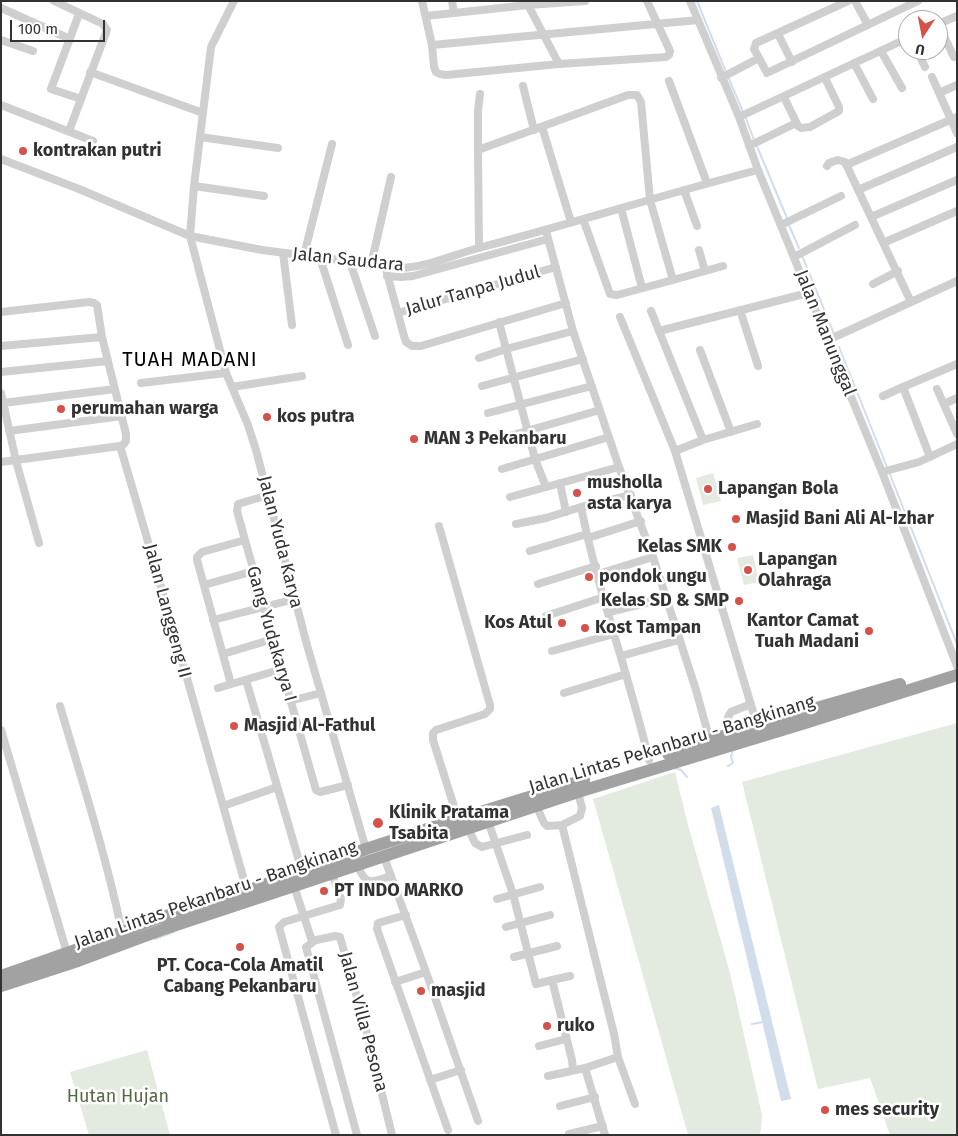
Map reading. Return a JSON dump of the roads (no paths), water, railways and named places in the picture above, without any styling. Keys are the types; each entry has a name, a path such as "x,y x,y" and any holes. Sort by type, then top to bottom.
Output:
{"highway":[{"name":"Jalan Lintas Pekanbaru - Bangkinang","path":"1,986 78,961 162,924 247,891 366,849 757,725 858,700 956,671"},
{"name":"Jalan Lintas Pekanbaru - Bangkinang","path":"1,976 122,932 162,924 294,886 578,792 788,728 858,700"}],"street":[{"path":"54,1 103,24 107,30 69,131"},
{"name":"Jalan Yuda Karya","path":"234,1 211,48 194,186 190,236 226,373 254,442 295,599 366,849"},
{"path":"422,1 432,45 434,67 436,72 440,74 666,57 670,51 647,1"},
{"path":"452,1 454,13"},
{"path":"483,1 484,10"},
{"path":"426,16 544,3 585,1"},
{"name":"Jalan Manunggal","path":"690,1 739,117 758,170 882,472 956,671"},
{"path":"848,1 756,44 754,48 767,73 918,1"},
{"path":"855,1 868,25"},
{"path":"528,5 559,64"},
{"path":"1,8 70,39"},
{"path":"79,14 51,89 81,99"},
{"path":"432,45 698,20"},
{"path":"778,34 792,62"},
{"path":"1,40 33,51"},
{"path":"739,117 898,43"},
{"path":"948,45 954,57"},
{"path":"881,51 902,88"},
{"path":"721,78 759,58"},
{"path":"922,60 925,67"},
{"path":"854,63 873,99"},
{"path":"90,72 203,113"},
{"path":"932,77 954,118 957,133"},
{"path":"784,97 796,123 801,128 805,128 839,112 839,108 825,78"},
{"path":"669,81 707,183"},
{"path":"939,93 957,85"},
{"path":"523,86 571,222"},
{"path":"479,248 478,110 480,94"},
{"path":"478,150 628,95 637,95 641,102 650,200 674,280"},
{"path":"1,105 93,141"},
{"path":"846,164 954,118"},
{"path":"749,146 796,123"},
{"path":"200,137 278,148"},
{"path":"304,255 332,144"},
{"path":"858,190 957,147"},
{"name":"Jalan Saudara","path":"1,159 79,189 190,236 283,253 401,268 419,266 479,248 547,235 571,222 758,170"},
{"path":"827,166 829,163 838,160 843,160 846,164 911,302"},
{"path":"371,264 391,177"},
{"path":"871,217 957,180"},
{"path":"194,186 264,196"},
{"path":"684,190 697,226"},
{"path":"781,225 841,196"},
{"path":"620,208 642,288"},
{"path":"884,243 957,211"},
{"path":"583,219 610,294 617,295 724,266"},
{"path":"794,257 855,225"},
{"path":"547,235 573,331 619,467 654,557 710,741"},
{"name":"Jalur Tanpa Judul","path":"387,276 401,278 412,276 547,235"},
{"path":"699,250 705,271"},
{"path":"283,253 292,325"},
{"path":"453,255 456,264"},
{"path":"320,258 348,344"},
{"path":"350,262 375,336"},
{"name":"Jalur Tanpa Judul","path":"385,266 398,313 556,267"},
{"path":"873,284 898,271"},
{"path":"828,340 957,281"},
{"path":"659,332 808,293"},
{"path":"1,312 94,303 97,305 102,337 122,416 126,440 120,446 1,462"},
{"path":"398,313 406,342 412,346 421,346 566,303"},
{"path":"740,310 758,366"},
{"path":"651,311 703,440"},
{"path":"620,317 675,452 757,725"},
{"path":"499,322 535,459 546,487"},
{"path":"479,358 506,348 573,331"},
{"path":"1,346 102,337"},
{"path":"700,350 731,432"},
{"path":"482,386 583,359"},
{"path":"1,372 108,361"},
{"path":"883,396 957,364"},
{"path":"141,383 226,373"},
{"path":"232,387 302,376"},
{"path":"488,413 592,386"},
{"path":"903,387 930,457"},
{"path":"3,403 115,389"},
{"path":"937,389 957,434"},
{"path":"1,393 16,461 39,543"},
{"path":"944,404 957,398"},
{"path":"492,441 600,410"},
{"path":"9,431 122,416"},
{"path":"675,452 703,440 757,424"},
{"path":"502,469 609,437"},
{"path":"882,472 919,462 957,444"},
{"name":"Jalan Langgeng II","path":"120,446 163,591 247,891"},
{"path":"510,497 619,467"},
{"path":"560,483 566,512"},
{"name":"Gang Yudakarya I","path":"268,495 238,504 236,511 316,790 320,792 348,785"},
{"path":"516,524 546,518 631,495"},
{"path":"581,507 587,536 649,760"},
{"path":"530,551 641,521"},
{"path":"439,526 490,705 490,709 485,714 436,730 433,733 433,740 458,819"},
{"path":"231,684 197,556 202,552 245,540"},
{"path":"538,584 654,557"},
{"path":"204,585 254,570"},
{"path":"546,616 604,597"},
{"path":"609,612 667,598"},
{"path":"213,620 295,599"},
{"path":"552,651 614,634"},
{"path":"222,654 273,639"},
{"path":"621,656 679,640"},
{"path":"218,688 282,670"},
{"path":"564,693 626,674"},
{"path":"246,680 302,871"},
{"path":"290,701 321,693"},
{"path":"730,735 727,722 729,714 752,704"},
{"path":"60,706 104,856 122,932"},
{"path":"1,730 67,953"},
{"path":"223,806 277,787"},
{"path":"536,806 547,826 562,824 580,816 582,808 578,792"},
{"path":"488,822 513,894 536,984"},
{"path":"562,824 618,1057 634,1104"},
{"path":"468,828 475,843 482,847 527,835"},
{"path":"384,857 478,1121"},
{"path":"358,866 364,879 368,881 391,876"},
{"path":"332,874 341,899 340,905 284,922 280,924 279,931 336,1135"},
{"name":"Jalan Villa Pesona","path":"294,886 312,941"},
{"path":"497,899 540,887"},
{"path":"406,915 382,921 376,926 448,1130"},
{"path":"506,927 550,915"},
{"name":"Jalan Villa Pesona","path":"357,1135 306,947 312,941 335,936 340,937 369,1038 392,1135"},
{"path":"514,957 557,946"},
{"path":"395,982 426,972"},
{"path":"526,986 570,976"},
{"path":"552,980 573,1070"},
{"path":"539,1046 566,1039"},
{"path":"548,1076 585,1068 618,1057"},
{"path":"585,1068 605,1135"},
{"path":"430,1080 461,1070"},
{"path":"560,1106 595,1097"},
{"path":"569,1134 603,1126"}],"waterway":[{"path":"697,1 726,72"},
{"path":"729,79 743,112"},
{"path":"745,116 754,140"},
{"path":"756,144 787,218"},
{"path":"788,223 799,248"},
{"path":"803,258 834,334"},
{"path":"839,347 887,467"},
{"path":"889,472 957,644"},
{"path":"728,766 733,763 731,757 733,749"},
{"path":"675,768 681,770 687,777"},
{"path":"155,939 174,932"},
{"path":"752,1024 763,1022"}],"place":[{"name":"kontrakan putri","path":"23,151"},
{"name":"perumahan warga","path":"61,409"},
{"name":"kos putra","path":"267,417"},
{"name":"MAN 3 Pekanbaru","path":"414,439"},
{"name":"Lapangan Bola","path":"708,489"},
{"name":"musholla asta karya","path":"577,493"},
{"name":"Masjid Bani Ali Al-Izhar","path":"736,519"},
{"name":"Kelas SMK","path":"732,547"},
{"name":"Lapangan Olahraga","path":"748,570"},
{"name":"pondok ungu","path":"589,577"},
{"name":"Kelas SD & SMP","path":"739,601"},
{"name":"Kos Atul","path":"562,623"},
{"name":"Kost Tampan","path":"585,628"},
{"name":"Kantor Camat Tuah Madani","path":"869,631"},
{"name":"Masjid Al-Fathul","path":"234,726"},
{"name":"Klinik Pratama Tsabita","path":"378,823"},
{"name":"PT INDO MARKO","path":"324,891"},
{"name":"PT. Coca-Cola Amatil Cabang Pekanbaru","path":"240,947"},
{"name":"masjid","path":"421,991"},
{"name":"ruko","path":"547,1026"},
{"name":"mes security","path":"825,1110"}],"district":[{"name":"TUAH MADANI","path":"190,360"}],"park label":[{"name":"Hutan Hujan","path":"118,1097"}]}
